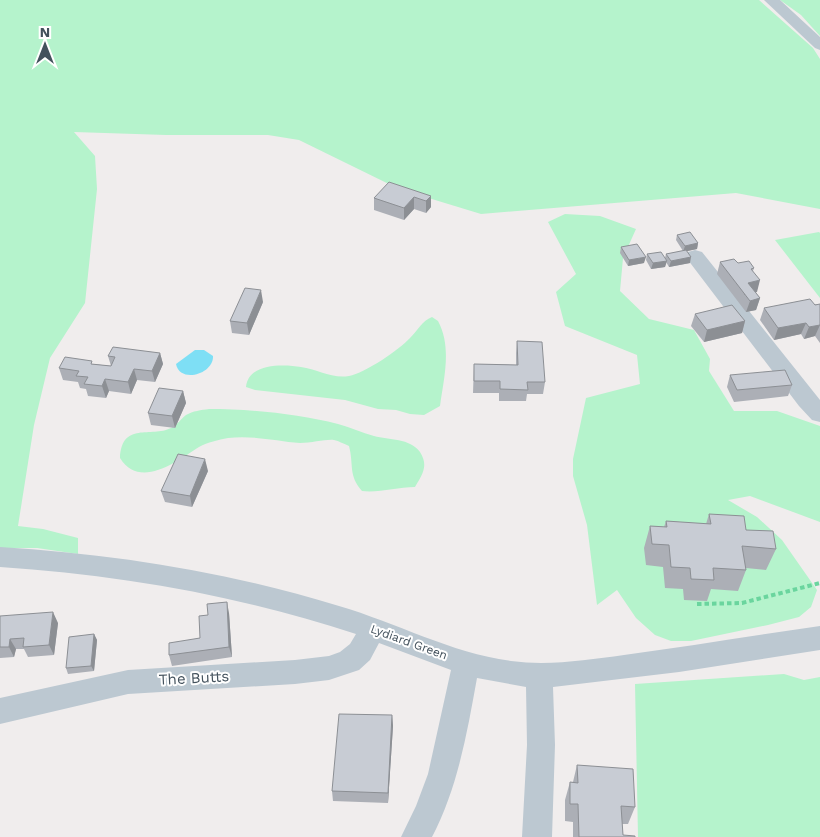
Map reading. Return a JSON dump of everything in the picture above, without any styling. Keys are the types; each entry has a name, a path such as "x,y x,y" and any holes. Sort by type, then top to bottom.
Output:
{"street":[{"path":"771,0 820,44"},
{"path":"695,256 807,400 820,414"},
{"name":"Lydiard Green","path":"0,557 96,564 187,579 237,590 341,617 466,663 509,673 539,675 698,658 820,638"},
{"name":"The Butts","path":"0,711 84,690 128,682 295,672 329,668 349,661 360,652 373,629"},
{"path":"416,837 424,823 443,775 466,663"},
{"path":"537,837 541,745 539,675"}],"path":[{"path":"697,604 742,603 820,584"}],"green space":[{"path":"0,0 759,0 813,48 820,59 820,209 736,193 481,214 399,189 299,140 268,135 166,135 74,132 95,156 97,189 85,303 50,358 34,425 18,526 43,529 78,538 78,554 37,548 0,548"},
{"path":"780,0 820,0 820,36 801,15"},
{"path":"565,214 600,216 636,229 623,258 620,291 649,319 694,330 710,359 709,371 734,411 777,411 820,426 820,522 750,496 728,500 757,517 782,540 817,590 811,607 799,617 691,641 671,641 655,635 636,618 617,590 597,605 587,525 573,476 573,459 586,398 640,384 637,355 565,326 556,292 576,274 548,222"},
{"path":"820,233 820,298 775,240"},
{"path":"432,317 438,321 442,331 445,341 446,362 440,406 424,415 378,409 345,400 255,390 246,387 248,379 253,373 260,369 276,366 301,367 343,377 356,374 398,349 423,323"},
{"path":"209,409 257,411 307,417 338,424 374,436 399,440 416,447 423,457 424,470 415,487 362,491 353,475 349,446 334,440 300,443 255,438 228,438 202,445 170,465 148,472 138,472 128,467 120,458 122,446 126,439 132,435 163,431 173,427 186,415"},
{"path":"784,674 804,680 820,677 820,837 638,837 635,684"}],"water":[{"path":"195,350 204,350 213,356 212,362 203,372 190,375 184,374 176,364"}],"building":[{"path":"389,182 431,196 426,201 414,197 404,208 374,198"},
{"path":"690,232 698,243 685,246 677,235"},
{"path":"637,244 646,257 629,260 621,247"},
{"path":"686,250 691,257 671,261 666,254"},
{"path":"661,252 667,261 653,263 647,254"},
{"path":"734,259 738,263 749,261 754,268 751,269 760,280 748,283 760,298 750,301 720,262"},
{"path":"245,288 261,290 247,323 230,321"},
{"path":"810,299 815,305 820,304 820,325 809,327 806,323 778,328 764,308"},
{"path":"732,305 745,321 707,330 695,314"},
{"path":"517,341 542,342 545,382 527,382 528,390 500,389 500,381 474,381 474,364 518,365"},
{"path":"113,347 160,353 152,371 134,369 128,382 105,379 102,386 84,384 88,377 76,376 79,371 59,368 65,357 92,361 91,364 111,366 115,357 108,356"},
{"path":"785,370 792,385 737,390 730,375"},
{"path":"159,388 183,391 172,416 148,413"},
{"path":"178,454 205,459 190,496 161,491"},
{"path":"709,514 744,516 746,530 773,531 776,549 742,546 746,570 713,568 714,580 691,579 690,568 671,567 669,545 652,544 650,526 667,527 666,521 711,524"},
{"path":"227,602 229,647 169,655 169,643 200,638 199,616 208,615 207,604"},
{"path":"53,612 49,645 23,647 24,638 10,639 9,647 0,647 0,616"},
{"path":"94,634 91,666 66,668 69,637"},
{"path":"339,714 392,715 388,793 332,791"},
{"path":"577,765 633,769 635,807 621,806 623,835 635,837 579,837 578,804 570,804 570,782 578,783"}]}
